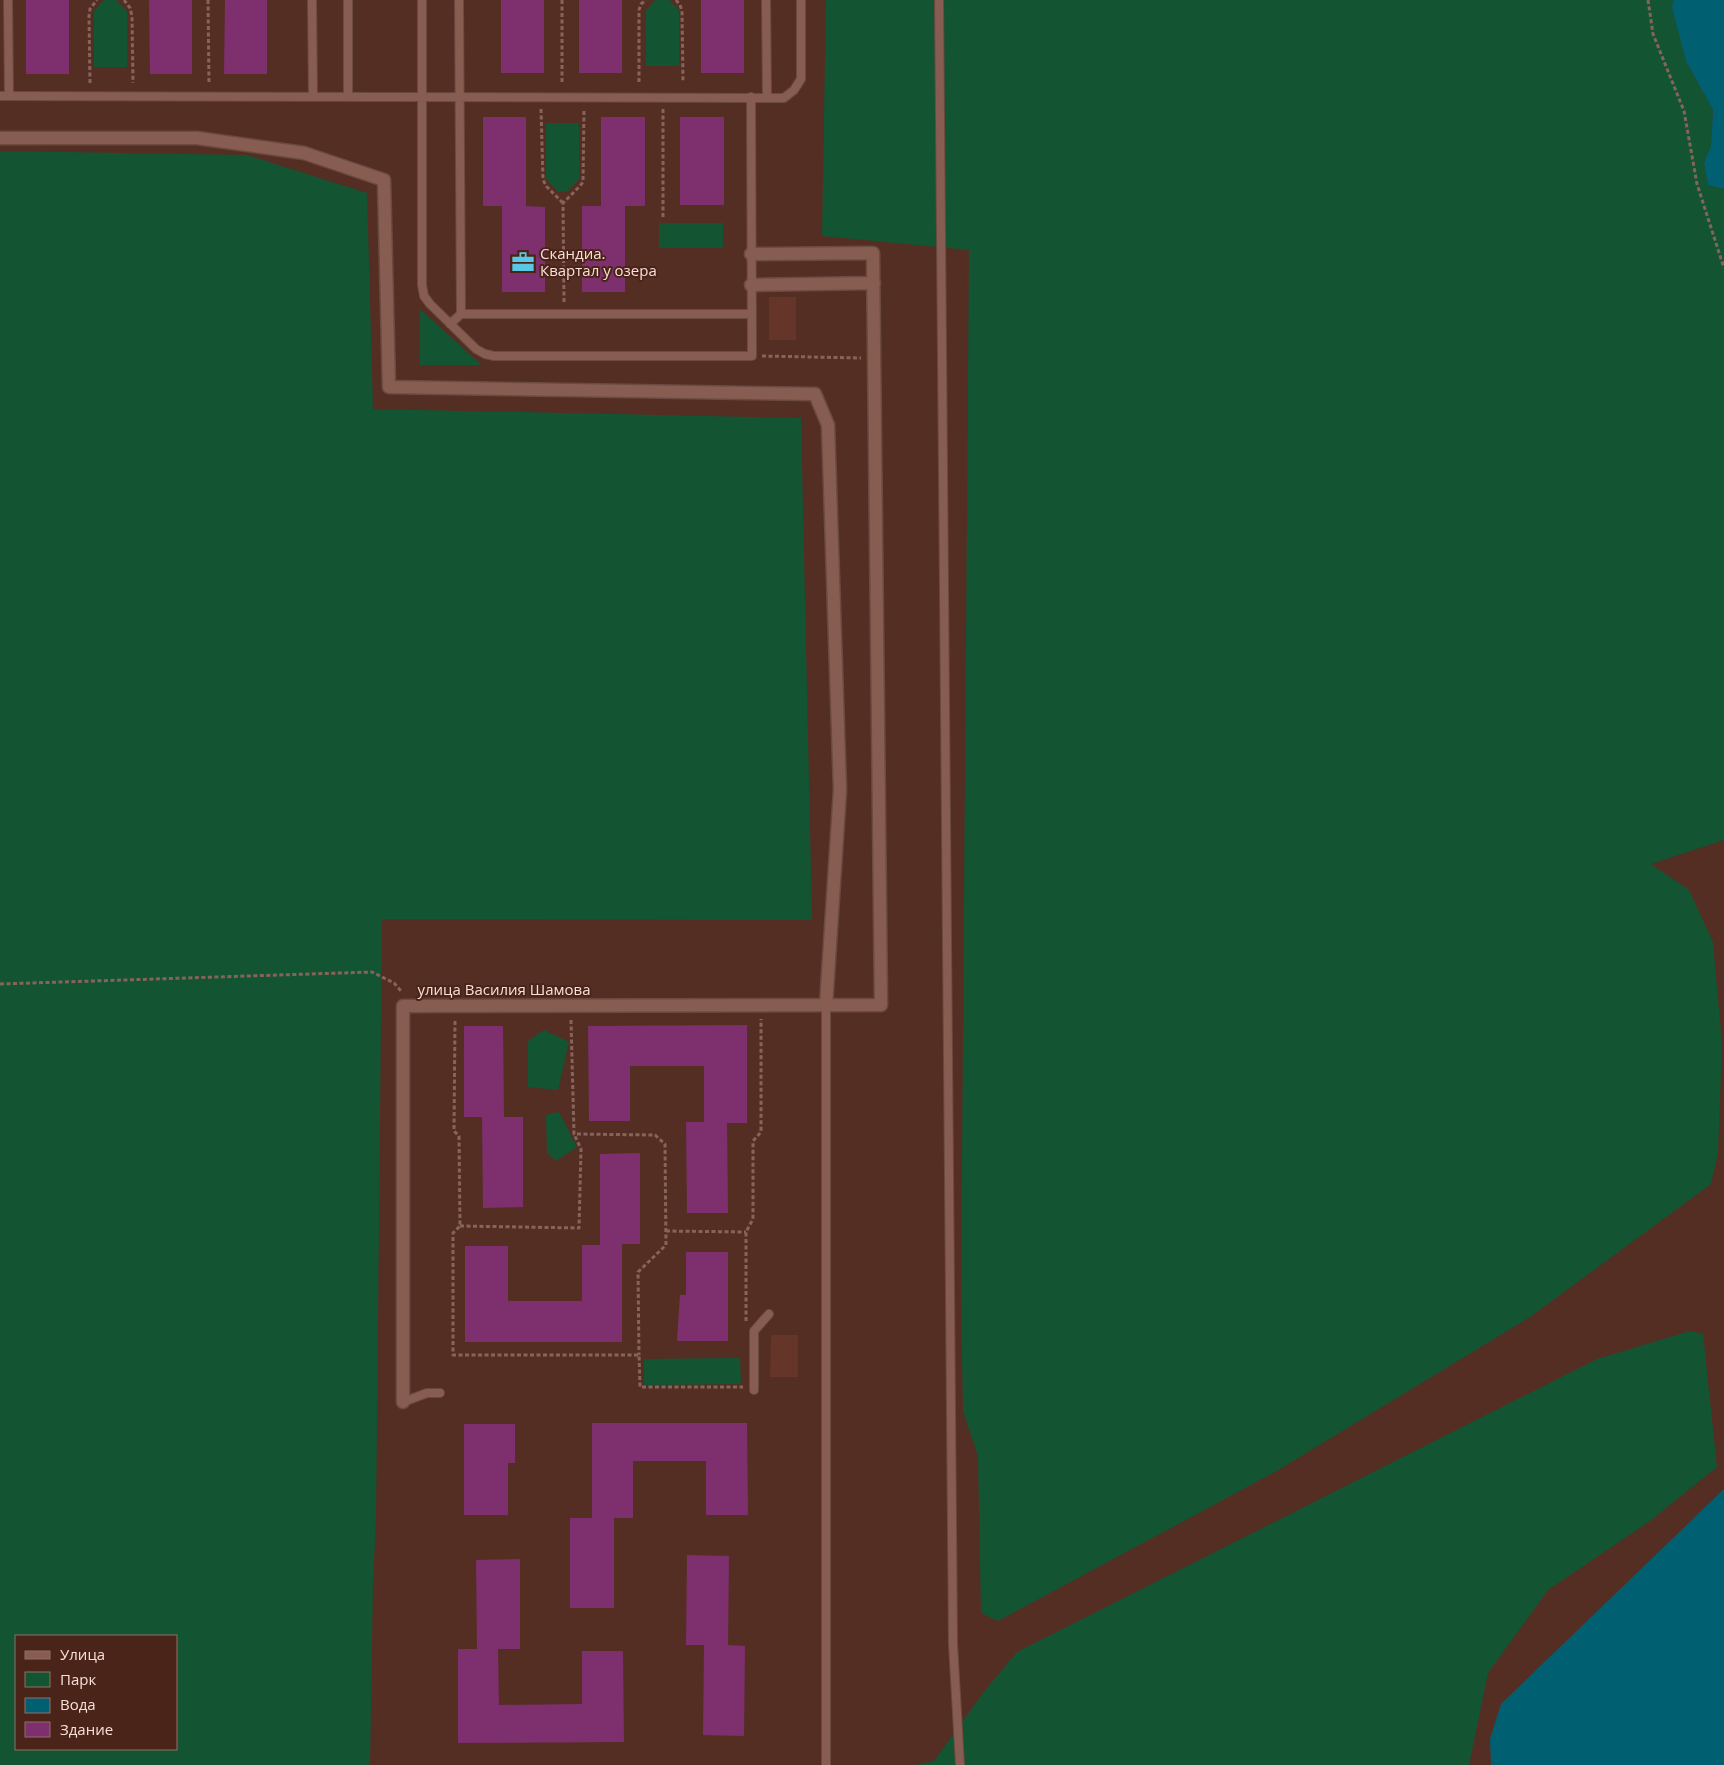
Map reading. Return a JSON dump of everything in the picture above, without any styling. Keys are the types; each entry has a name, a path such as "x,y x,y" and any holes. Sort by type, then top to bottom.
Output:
{"street":[{"path":"0,138 197,138 304,154 384,180 390,387 815,394 828,425 840,790 826,1006"},
{"path":"751,254 873,253 874,283 751,285"},
{"name":"улица Василия Шамова","path":"403,1402 403,1006 881,1006 874,283"}],"lane":[{"path":"8,0 4,96 784,98 794,90 801,79 801,0"},
{"path":"312,0 313,96"},
{"path":"348,0 348,97"},
{"path":"422,0 422,285 424,296 430,304 476,349 485,354 494,356 752,356 751,97"},
{"path":"460,0 461,314"},
{"path":"766,0 767,97"},
{"path":"939,0 952,1624 960,1765"},
{"path":"450,324 461,314 751,314"},
{"path":"826,1006 826,1765"},
{"path":"750,1389 754,1331 769,1314"},
{"path":"403,1402 427,1393 440,1393"}],"path":[{"path":"90,83 89,16 90,9 97,0"},
{"path":"124,0 130,8 132,16 133,83"},
{"path":"208,0 209,83"},
{"path":"562,0 562,82"},
{"path":"640,82 640,10 641,4 646,0"},
{"path":"676,0 682,11 683,82"},
{"path":"1648,0 1653,34 1684,111 1696,184 1724,268"},
{"path":"541,106 543,180 547,187 563,203"},
{"path":"564,307 563,203 583,182 584,106"},
{"path":"663,106 663,218"},
{"path":"0,984 372,972 394,983 406,996"},
{"path":"460,1226 579,1228 581,1149 574,1134 571,1018"},
{"path":"464,1019 455,1019 454,1130 459,1136 460,1226 453,1233 453,1355 639,1355"},
{"path":"746,1329 746,1232 752,1219 753,1141 761,1132 760,1019"},
{"path":"574,1134 655,1135 665,1144 666,1245 638,1272 640,1387 750,1389"},
{"path":"666,1231 746,1232"}],"shaded area":[{"path":"769,297 796,297 796,340 769,340"},
{"path":"771,1335 798,1335 798,1377 770,1377"}],"green space":[{"path":"104,0 116,0 127,11 127,67 94,67 94,11"},
{"path":"655,0 669,0 679,10 679,66 646,66 646,10"},
{"path":"826,0 1673,0 1672,8 1686,61 1713,110 1711,146 1704,163 1708,185 1724,189 1724,840 1651,864 1689,890 1713,942 1722,1044 1718,1153 1711,1184 1530,1317 1275,1472 998,1621 981,1613 978,1456 963,1411 961,1296 969,250 822,236"},
{"path":"546,123 579,123 579,179 568,191 558,192 546,179"},
{"path":"0,151 247,155 367,193 373,409 801,418 812,920 382,919 376,1520 373,1580 370,1765 0,1765"},
{"path":"659,223 723,223 723,248 659,248"},
{"path":"420,309 475,359 481,365 420,365"},
{"path":"544,1030 569,1042 558,1090 528,1087 528,1041"},
{"path":"559,1112 577,1147 556,1161 547,1153 546,1115"},
{"path":"1690,1331 1703,1334 1717,1467 1650,1521 1548,1590 1488,1673 1469,1765 915,1765 934,1761 983,1693 1017,1652 1597,1359"},
{"path":"740,1358 741,1384 644,1385 644,1359"}],"water":[{"path":"1673,0 1724,0 1724,189 1708,185 1704,163 1711,146 1713,110 1686,61 1672,8"},
{"path":"1724,1489 1724,1765 1491,1765 1490,1739 1501,1704"}],"building":[{"path":"26,0 69,0 69,74 26,74"},
{"path":"149,0 192,0 192,74 150,74"},
{"path":"225,0 267,0 267,74 224,74"},
{"path":"501,0 544,0 544,73 501,73"},
{"path":"579,0 622,0 622,73 579,73"},
{"path":"701,0 744,0 744,73 701,73"},
{"path":"483,117 526,117 526,206 545,207 545,292 502,292 502,206 483,206"},
{"path":"601,117 645,117 645,206 625,206 625,292 582,292 582,206 601,206"},
{"path":"680,117 724,117 724,205 680,205"},
{"path":"747,1025 747,1123 727,1123 728,1213 687,1213 686,1122 704,1122 704,1066 630,1066 630,1121 589,1121 588,1026"},
{"path":"464,1026 503,1026 504,1117 523,1117 523,1207 483,1208 482,1117 464,1117"},
{"path":"640,1153 640,1244 622,1244 622,1342 465,1342 465,1246 508,1246 508,1301 582,1301 582,1245 600,1245 600,1154"},
{"path":"686,1252 728,1252 728,1341 677,1341 680,1295 686,1295"},
{"path":"592,1423 747,1423 748,1515 706,1515 706,1461 633,1461 633,1518 614,1518 614,1608 570,1608 570,1518 592,1518"},
{"path":"464,1424 515,1424 515,1463 508,1463 508,1515 464,1515"},
{"path":"687,1555 729,1556 728,1645 745,1646 744,1736 703,1735 704,1645 686,1645"},
{"path":"520,1559 520,1649 498,1649 499,1705 582,1704 582,1651 623,1651 624,1742 458,1743 458,1649 477,1649 476,1560"}],"place":[{"name":"Скандиа. Квартал у озера","path":"523,262"}]}
